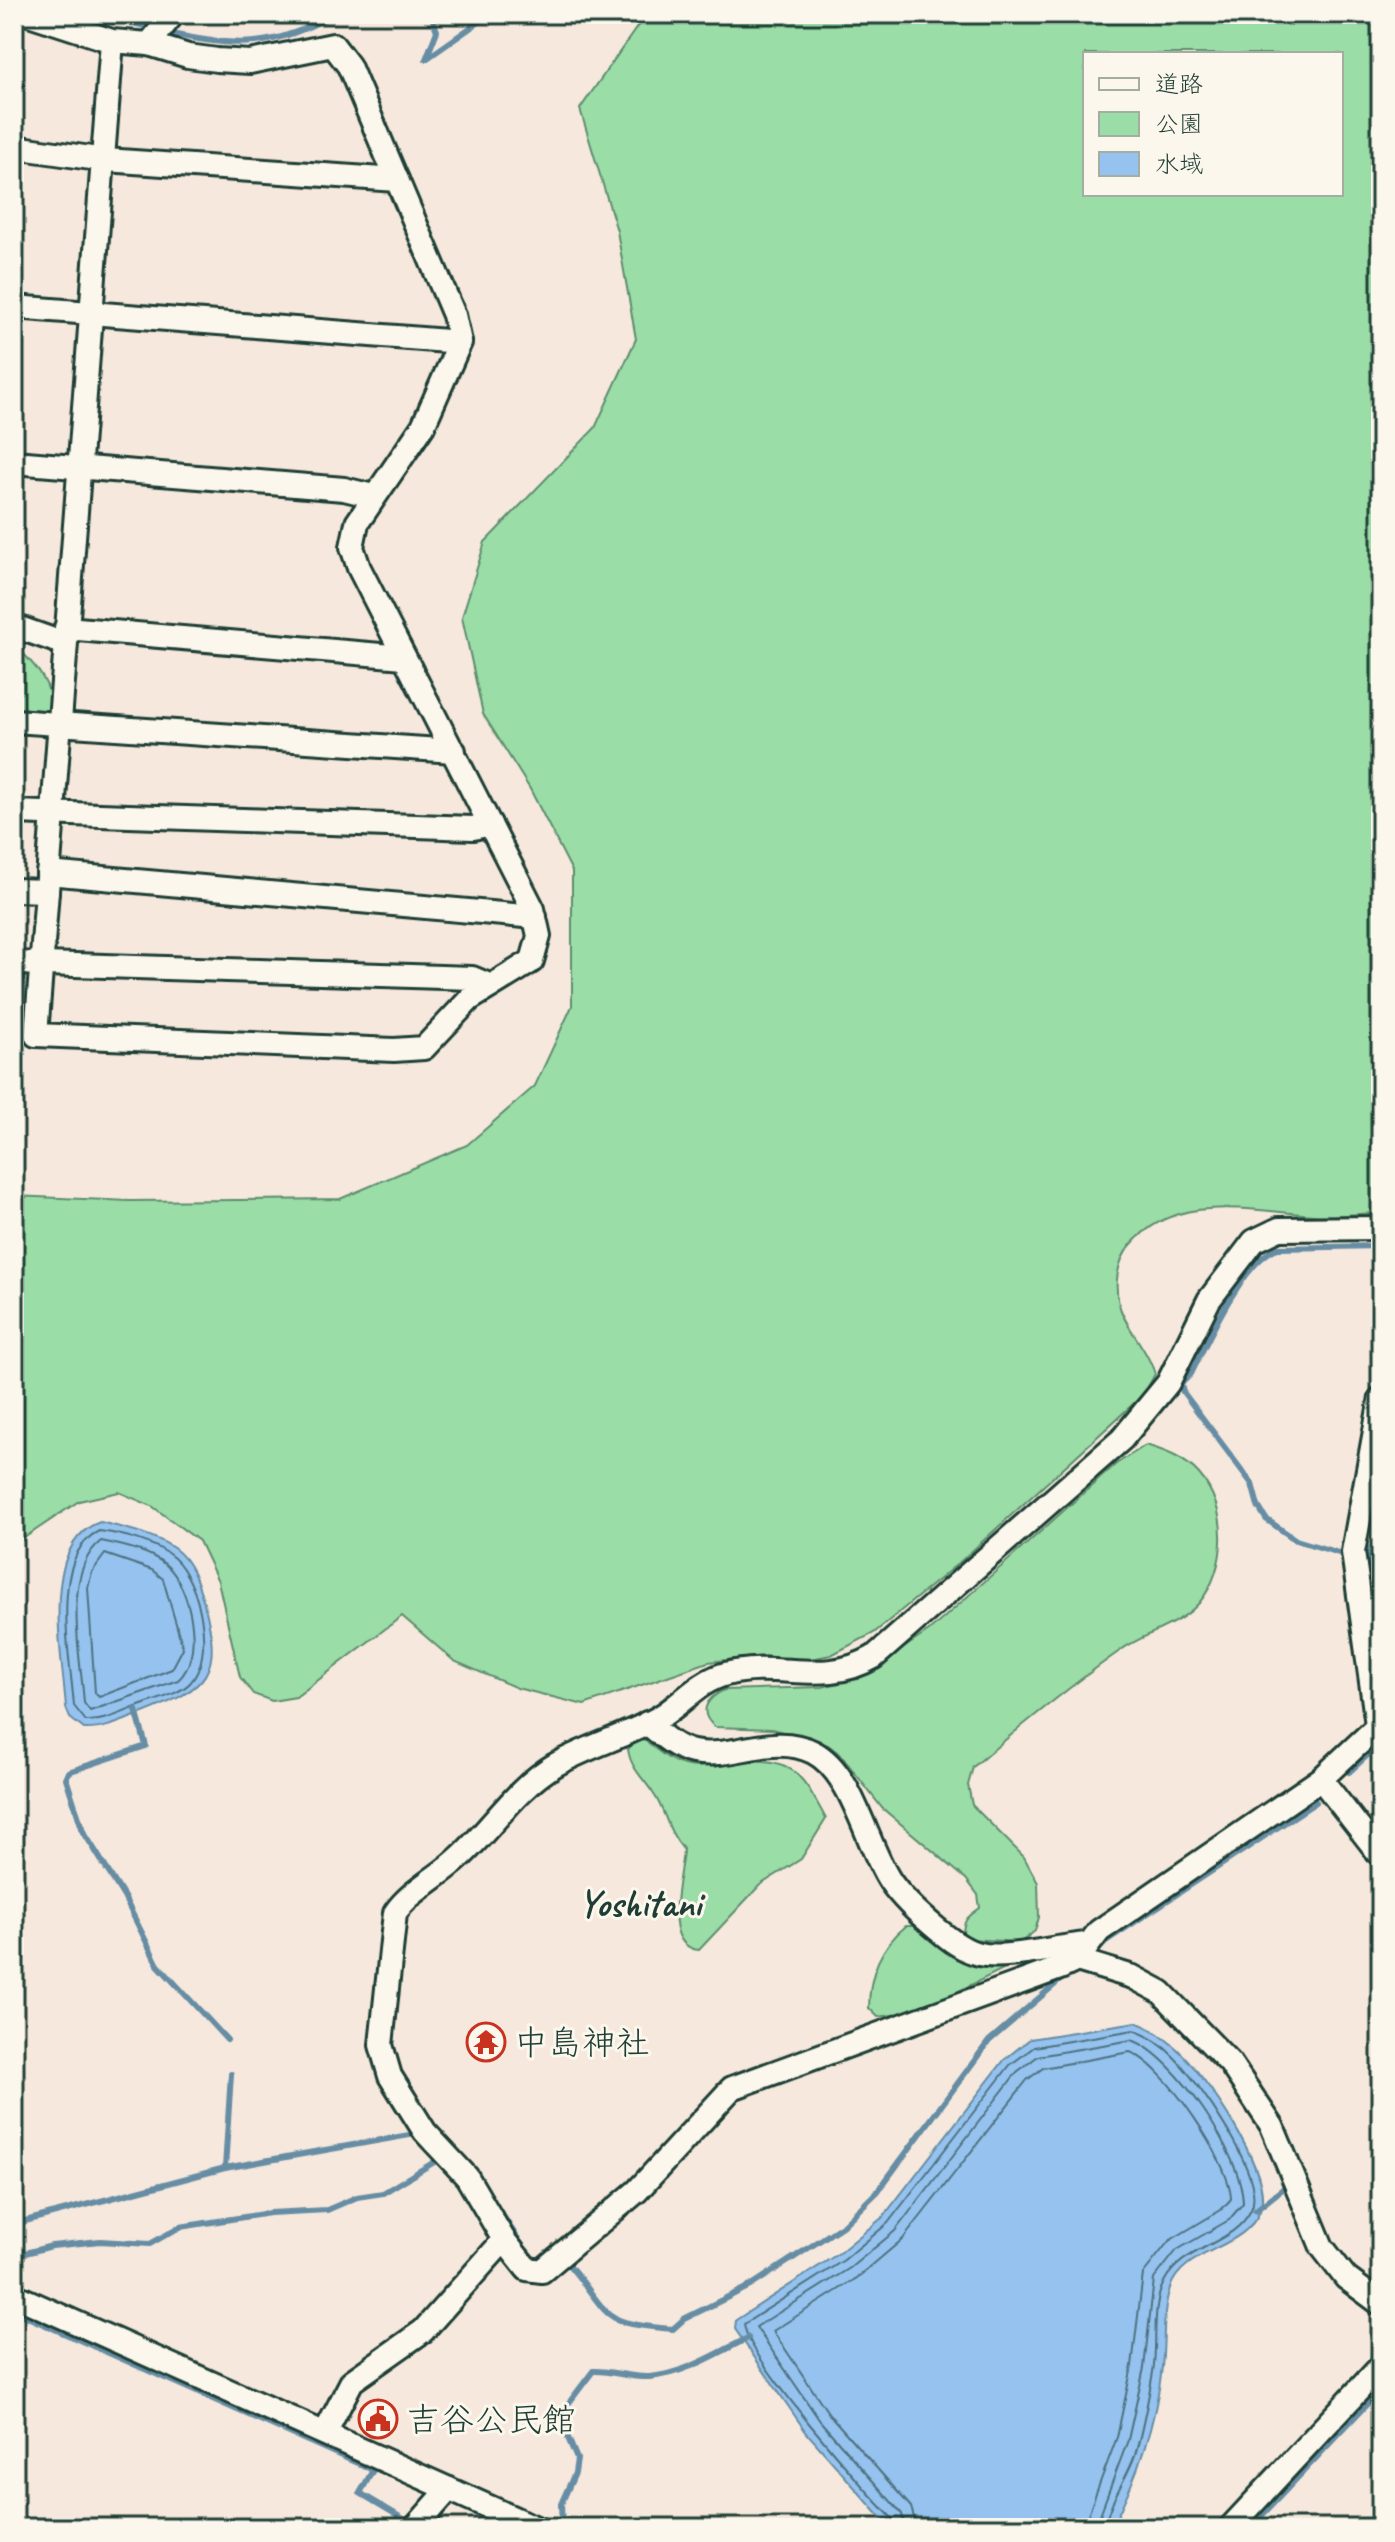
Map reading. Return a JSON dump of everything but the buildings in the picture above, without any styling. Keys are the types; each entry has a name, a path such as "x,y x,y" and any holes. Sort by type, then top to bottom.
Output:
{"street":[{"path":"29,14 112,41 149,44 188,56 250,62 333,45 349,66 454,315 460,342 423,426 357,523 352,547 535,917 539,936 532,961 470,999 424,1048 394,1050 36,1035 112,41"},
{"path":"149,44 173,14"},
{"path":"14,147 105,160 397,180"},
{"path":"14,307 460,342"},
{"path":"14,462 344,489 373,496"},
{"path":"14,626 66,636 404,657"},
{"path":"14,721 454,751"},
{"path":"14,812 473,828 490,824"},
{"path":"14,890 48,882 535,917"},
{"path":"14,963 472,978 491,986"},
{"path":"1381,1228 1279,1229 1254,1241 1209,1300 1168,1383 1122,1439 874,1657 836,1673 764,1668 725,1674 700,1685 661,1716 555,1765 534,1780 458,1860 402,1902 395,1913 381,2045 385,2061 416,2119 467,2177 504,2240 527,2269 542,2271 637,2191 732,2088 970,2004 1082,1952 1099,1931 1321,1779 1379,1724 1353,1552 1381,1398"},
{"path":"647,1723 675,1745 691,1752 711,1753 784,1745 797,1746 827,1761 840,1778 890,1881 922,1916 964,1948 980,1954 1082,1952 1161,1992 1230,2063 1272,2126 1322,2247 1346,2278 1381,2304"},
{"path":"1321,1779 1381,1856"},
{"path":"325,2433 352,2381 423,2331 504,2240"},
{"path":"14,2295 536,2528"},
{"path":"1230,2528 1381,2366"},
{"path":"415,2528 449,2489"}],"green space":[{"path":"646,14 1381,14 1381,1209 1374,1213 1328,1216 1215,1208 1169,1217 1148,1229 1126,1252 1119,1266 1117,1281 1122,1312 1155,1374 1144,1394 961,1561 874,1633 831,1655 801,1661 765,1656 708,1662 584,1705 517,1688 454,1661 402,1616 296,1697 272,1701 253,1694 240,1677 218,1581 199,1541 152,1506 119,1492 79,1501 24,1538 14,1549 14,1196 130,1201 340,1199 467,1145 535,1086 572,1006 572,871 530,789 483,714 462,617 485,542 595,428 636,339 617,231 580,109"},
{"path":"14,644 46,684 52,715 14,715"},
{"path":"1146,1445 1181,1459 1199,1474 1209,1488 1220,1521 1220,1556 1215,1573 1209,1589 1191,1611 1121,1650 973,1767 968,1785 972,1805 1024,1857 1038,1883 1039,1917 1035,1931 1021,1942 969,1939 963,1934 964,1925 980,1908 978,1895 966,1879 882,1808 841,1755 828,1745 772,1729 715,1727 706,1716 706,1706 724,1690 822,1687 857,1679 929,1631 1116,1464"},
{"path":"641,1737 669,1758 688,1766 747,1761 778,1763 799,1776 826,1819 801,1859 760,1885 699,1950 687,1945 679,1936 676,1922 683,1849 629,1755 628,1749"},
{"path":"906,1926 917,1926 1006,1961 1007,1967 919,2011 878,2017 869,2008 874,1973 889,1943"}],"water":[{"path":"100,1522 149,1535 181,1554 199,1588 212,1646 205,1675 183,1695 114,1724 84,1729 70,1718 66,1708 59,1633 61,1577 68,1553 81,1534"},
{"path":"1136,2022 1171,2044 1203,2078 1247,2149 1262,2194 1260,2211 1252,2224 1241,2234 1188,2265 1177,2275 1170,2288 1155,2408 1137,2470 1111,2528 890,2528 806,2432 735,2329 736,2320 839,2253 883,2217 1005,2059 1030,2039"}],"waterway":[{"path":"96,14 149,27"},
{"path":"172,34 216,42 255,42 293,33 333,14"},
{"path":"431,14 437,31 426,59 490,14"},
{"path":"1181,1384 1191,1374 1239,1284 1265,1256 1278,1248 1381,1246"},
{"path":"1180,1382 1183,1392 1252,1484 1258,1506 1266,1519 1296,1540 1342,1554"},
{"path":"1371,1510 1381,1475"},
{"path":"1365,1540 1381,1634"},
{"path":"136,1710 146,1746 68,1772 66,1778 83,1831 124,1897 158,1965 227,2040"},
{"path":"1349,1772 1381,1743"},
{"path":"1099,1949 1109,1939 1316,1802"},
{"path":"569,2265 609,2314 631,2324 649,2327 673,2329 684,2319 752,2285 842,2226 878,2191 989,2041 1066,1975"},
{"path":"225,2168 231,2074"},
{"path":"14,2224 225,2168 415,2134"},
{"path":"14,2256 52,2246 100,2241 150,2244 180,2227 270,2213 327,2210 357,2197 383,2193 436,2161"},
{"path":"1256,2210 1285,2187"},
{"path":"503,2216 523,2247"},
{"path":"14,2311 373,2470 360,2493 407,2521"},
{"path":"562,2528 561,2504 575,2473 577,2459 563,2426 562,2412 593,2371 642,2377 662,2375 700,2362 748,2338"},
{"path":"1250,2528 1381,2389"}],"place":[{"name":"中島神社","path":"486,2042"},
{"name":"吉谷公民館","path":"378,2419"}],"district":[{"name":"Yoshitani","path":"640,1903"}]}
